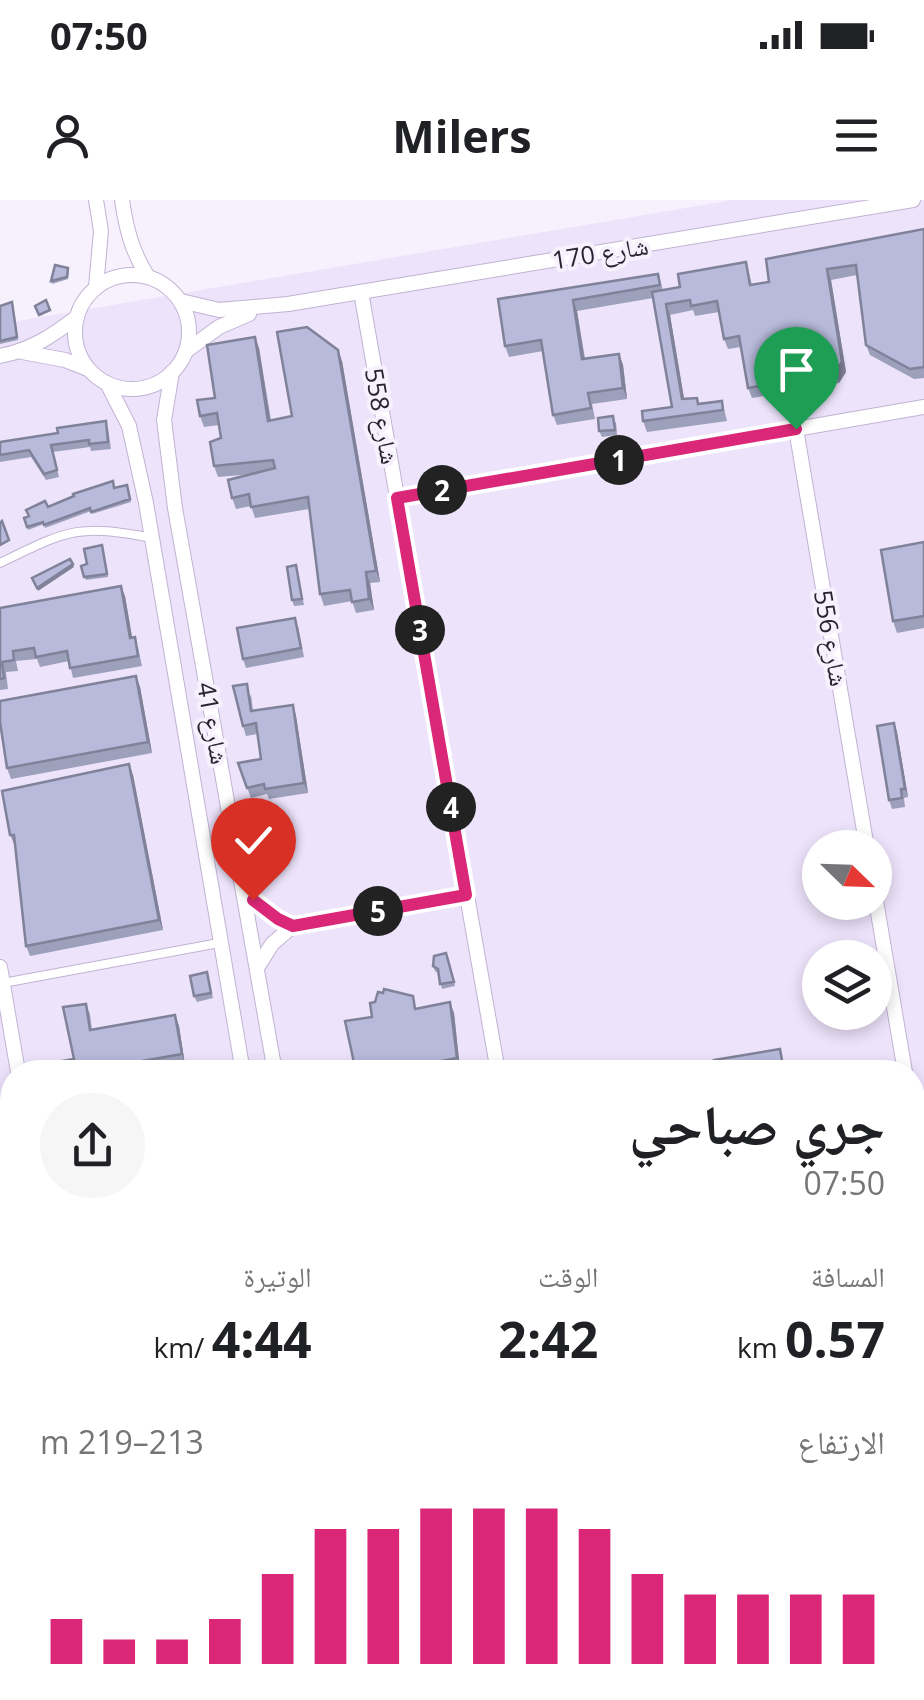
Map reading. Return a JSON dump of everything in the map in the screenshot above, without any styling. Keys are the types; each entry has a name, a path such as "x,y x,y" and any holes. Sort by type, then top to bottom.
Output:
{"street":[{"path":"96,200 101,230 96,287"},
{"path":"122,200 126,230 136,259 148,277"},
{"name":"شارع 170","path":"180,302 218,310 288,304 913,200"},
{"path":"21,352 65,360 89,370 107,384 134,389 148,387 172,372 186,352 189,335 180,302 166,286 130,274 96,287 84,300 75,336 79,354 89,370"},
{"name":"شارع 558","path":"361,292 496,1060"},
{"name":"شارع 170","path":"186,352 219,327 242,316 288,304"},
{"path":"0,356 42,343 77,316"},
{"name":"شارع 41","path":"172,372 164,420 175,508 273,1060"},
{"name":"شارع 41","path":"107,384 129,426 152,538 241,1060"},
{"path":"397,498 924,407"},
{"name":"شارع 556","path":"796,429 864,830"},
{"path":"243,888 265,910 293,926"},
{"path":"257,969 272,944 293,926 466,895"},
{"path":"879,920 903,1060"},
{"path":"0,967 16,1060"}],"lane":[{"path":"0,563 32,545 72,531 116,531 152,538"},
{"path":"3,983 219,944"}],"shaded area":[{"path":"733,200 924,200 924,1060 0,1060 0,324"}],"building":[{"path":"924,229 924,367 910,369 866,345 856,265 827,269 842,362 835,372 748,388 739,336 724,339 717,301 691,306 690,300 666,304 682,399 697,398 698,404 722,401 723,410 643,421 642,411 672,407 652,292 680,287 678,274 746,262 750,285 769,282 766,259"},
{"path":"55,265 68,268 67,277 51,281"},
{"path":"658,274 660,285 573,300 582,359 619,354 623,388 588,393 591,408 553,415 541,340 505,346 498,299"},
{"path":"46,300 50,310 39,315 35,306"},
{"path":"12,302 17,337 0,341 0,306"},
{"path":"307,327 338,350 376,571 366,572 369,599 352,602 350,590 320,594 308,497 251,507 249,494 232,498 228,480 275,468 273,460 214,466 210,442 221,438 217,413 200,416 197,400 215,398 207,345 255,337 268,421 292,416 277,332"},
{"path":"613,416 615,430 599,431 598,418"},
{"path":"106,421 108,442 51,445 57,470 44,474 29,450 0,455 0,442"},
{"path":"113,481 114,488 127,485 130,499 27,527 26,510 45,501 48,507"},
{"path":"0,523 9,540 0,545"},
{"path":"924,542 924,616 893,621 881,550"},
{"path":"102,545 107,574 84,577 84,549"},
{"path":"70,559 73,564 37,588 32,578"},
{"path":"296,565 302,599 292,600 287,567"},
{"path":"121,586 130,638 135,637 138,656 70,668 67,651 36,657 34,648 13,651 14,660 2,662 4,678 0,679 0,608"},
{"path":"295,618 301,648 243,659 237,628"},
{"path":"136,676 148,742 7,768 0,701"},
{"path":"247,684 251,711 293,705 304,783 247,788 238,763 261,759 256,723 243,726 233,686"},
{"path":"894,723 905,789 901,789 902,798 889,800 877,726"},
{"path":"129,764 159,920 26,946 14,835 10,835 2,791"},
{"path":"446,953 454,982 440,984 438,969 433,966 434,956"},
{"path":"207,972 211,993 194,996 190,976"},
{"path":"384,989 413,996 415,1009 450,1002 457,1058 353,1060 345,1021 372,1017 370,1003 375,1002 378,992 383,993"},
{"path":"86,1004 90,1030 175,1015 182,1054 148,1060 68,1060 74,1059 63,1007"},
{"path":"780,1049 782,1060 714,1060"}],"route":[{"path":"253,900 293,926 466,895 397,498 796,429"}]}
